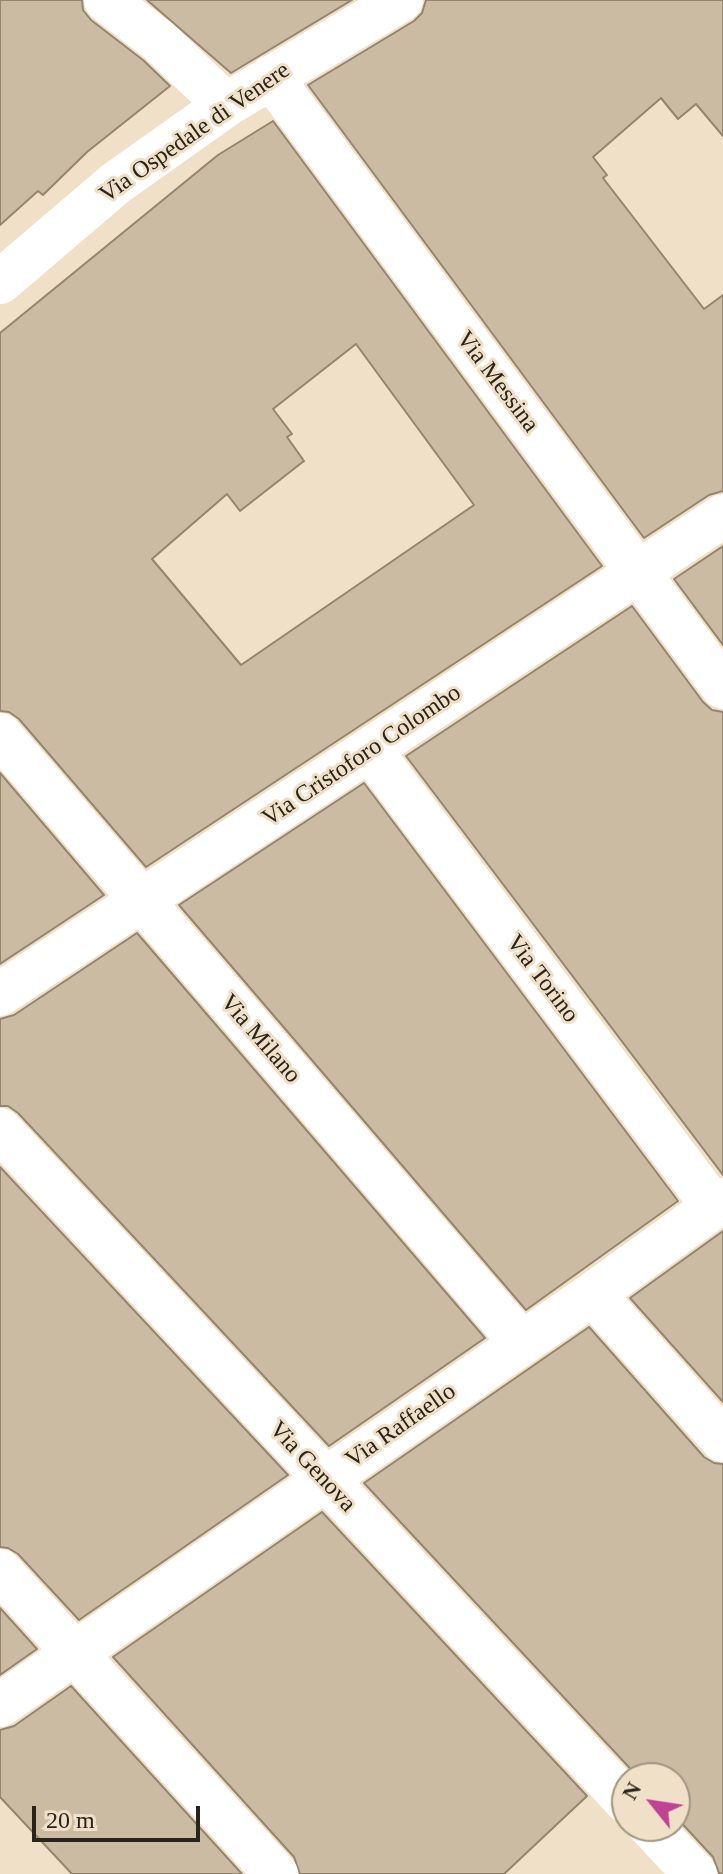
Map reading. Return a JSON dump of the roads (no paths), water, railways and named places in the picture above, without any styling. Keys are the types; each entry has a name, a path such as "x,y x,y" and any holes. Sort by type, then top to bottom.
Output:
{"street":[{"path":"106,0 159,41 226,105"},
{"name":"Via Ospedale di Venere","path":"0,282 116,183 226,105 401,0"},
{"name":"Via Messina","path":"271,77 723,687"},
{"name":"Via Cristoforo Colombo","path":"0,994 723,516"},
{"name":"Via Milano","path":"0,735 521,1342"},
{"name":"Via Torino","path":"370,750 718,1204"},
{"name":"Via Genova","path":"0,1130 611,1785"},
{"name":"Via Raffaello","path":"0,1705 718,1204"},
{"path":"593,1294 723,1440"},
{"path":"0,1571 276,1874"},
{"path":"665,1842 695,1874"}]}
